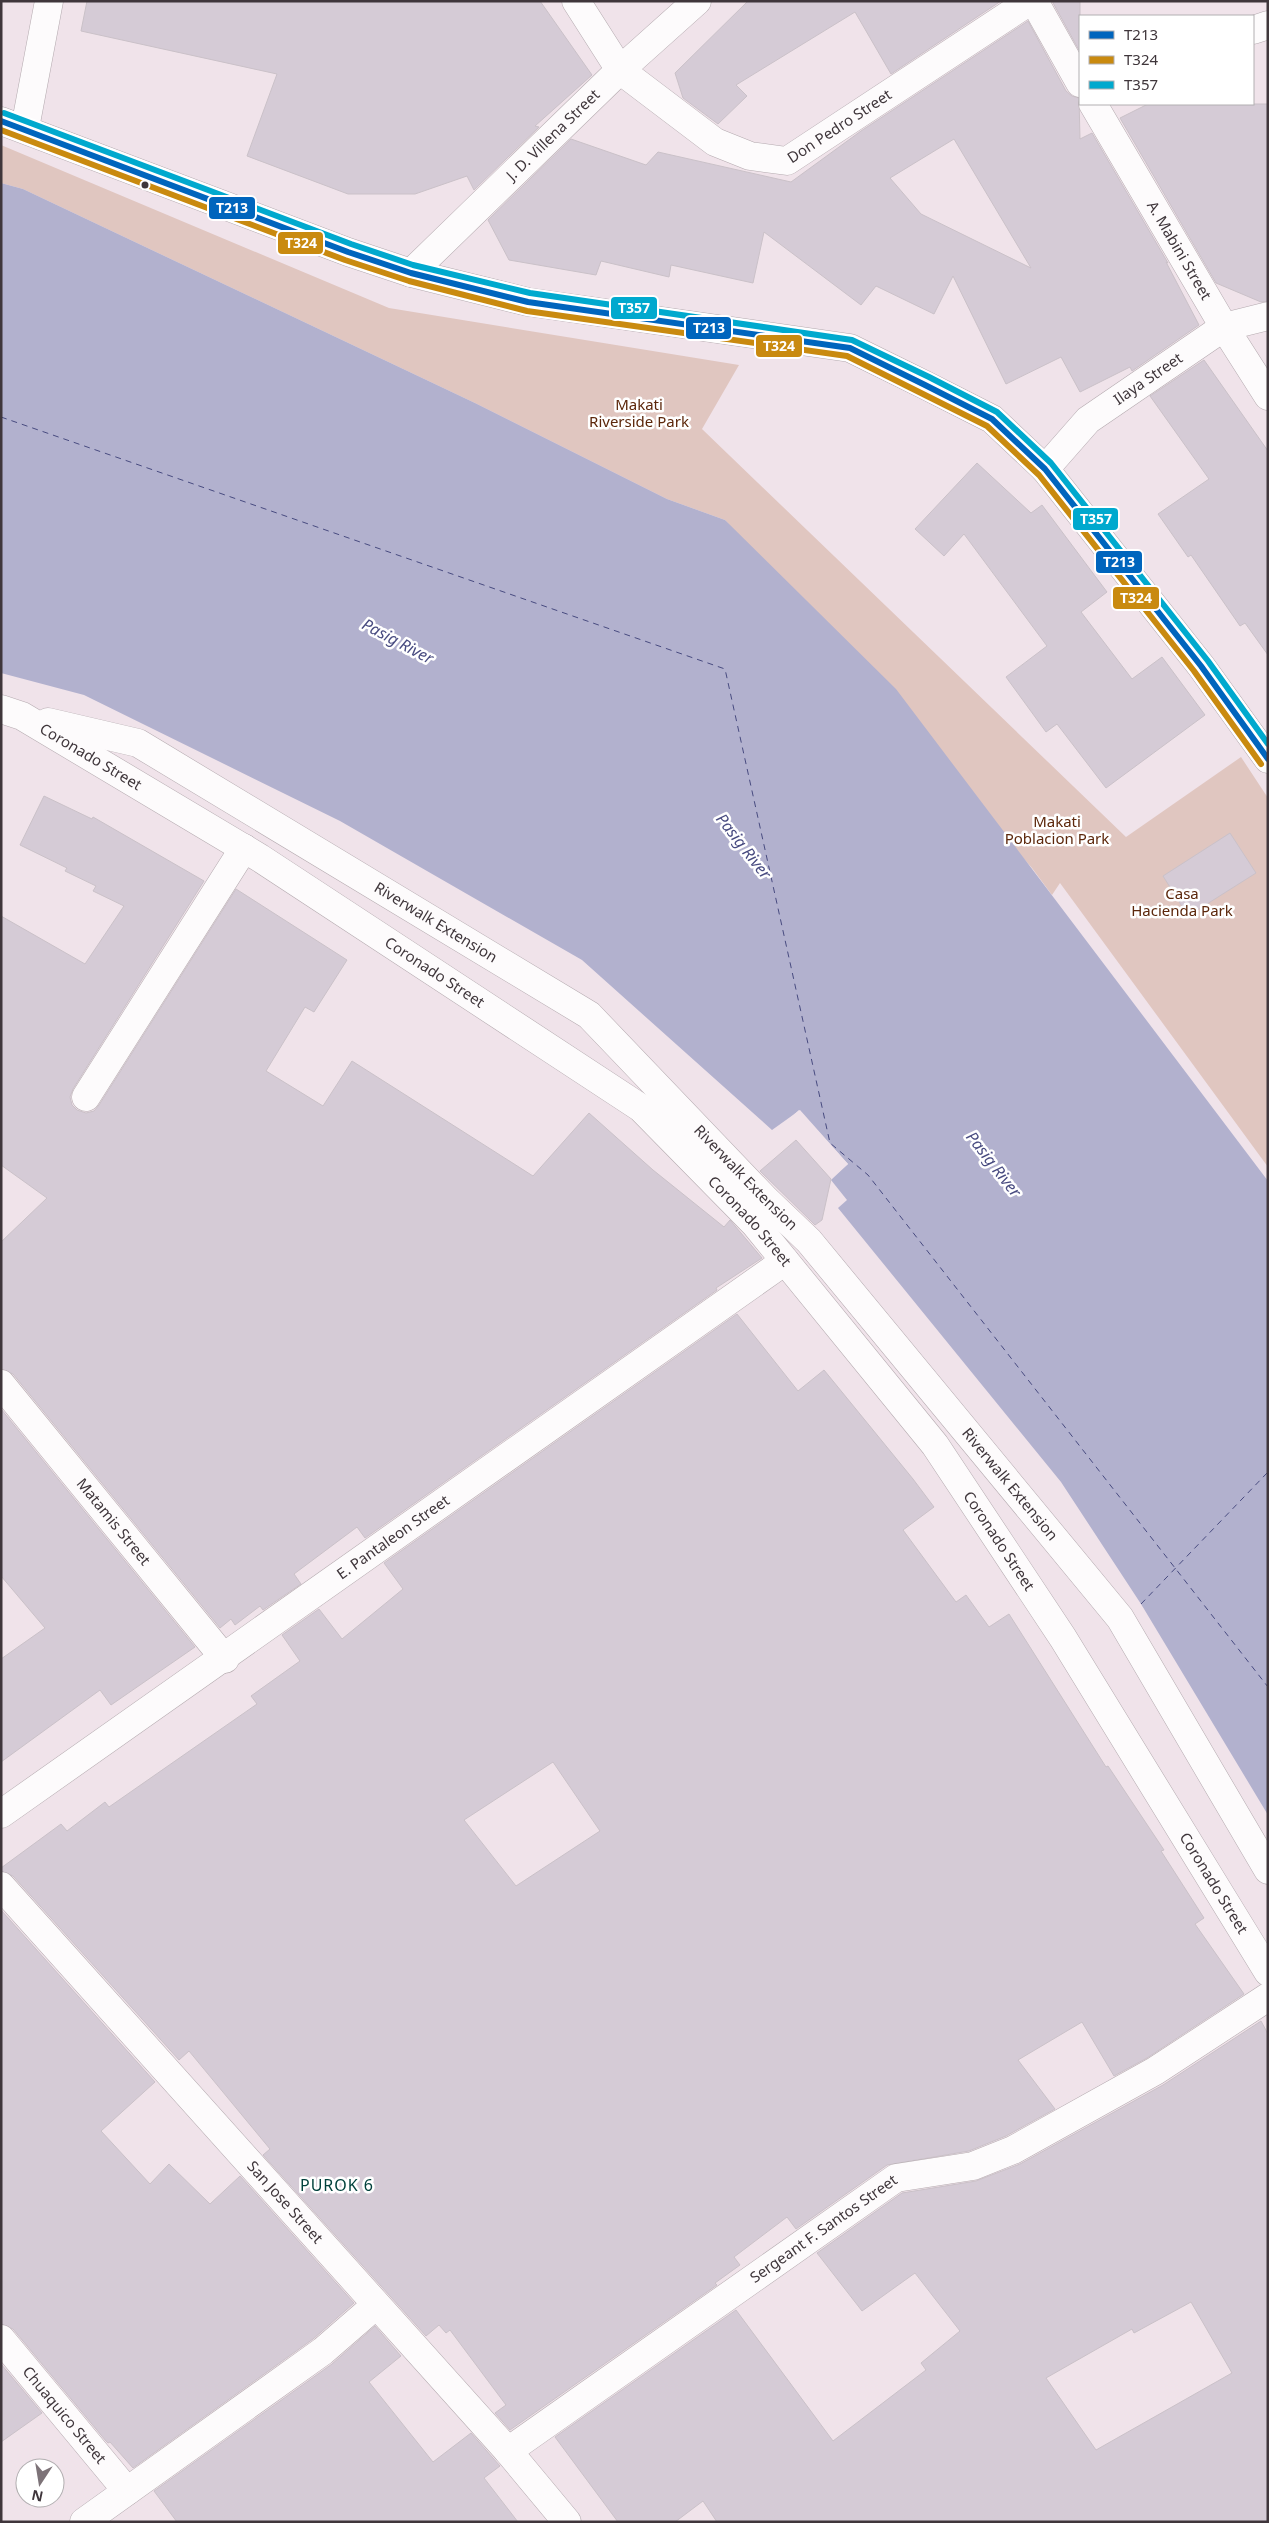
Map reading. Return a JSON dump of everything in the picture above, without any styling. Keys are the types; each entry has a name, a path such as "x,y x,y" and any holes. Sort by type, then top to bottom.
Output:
{"street":[{"path":"48,1 13,124 348,252 412,273 528,302 850,348 992,419 1045,469 1201,666 1268,758"},
{"path":"576,1 620,70"},
{"name":"J. D. Villena Street","path":"412,273 620,70 697,1"},
{"name":"Don Pedro Street","path":"620,70 715,142 750,156 787,161 1030,1"},
{"path":"1034,1 1079,79"},
{"path":"1254,30 1268,26"},
{"name":"A. Mabini Street","path":"1094,105 1224,327 1268,396"},
{"name":"Ilaya Street","path":"1045,469 1088,420 1224,327 1268,316"},
{"name":"Coronado Street","path":"12,713 244,848 641,1108 756,1224 935,1445 1063,1638 1268,1972"},
{"name":"Riverwalk Extension","path":"12,713 138,743 589,1015 766,1200 809,1240 1120,1618 1268,1870"},
{"path":"86,1097 244,848"},
{"name":"E. Pantaleon Street","path":"1,1814 224,1659 786,1261"},
{"name":"Matamis Street","path":"1,1384 224,1659"},
{"name":"San Jose Street","path":"1,1886 508,2451 567,2522"},
{"name":"Sergeant F. Santos Street","path":"508,2451 896,2178 973,2166 1013,2150 1154,2071 1268,1997"},
{"path":"84,2522 323,2351 376,2305"},
{"name":"Chuaquico Street","path":"1,2339 127,2491"}],"green space":[{"path":"1,145 389,308 739,365 702,429 1126,837 1241,757 1268,798 1268,1167 1060,883 1052,895 1032,868 725,520 667,499 475,403 23,189 1,183"}],"water":[{"name":"Pasig River","path":"1,183 23,189 475,403 667,499 725,520 896,689 1268,1181 1268,1815 1141,1604 1061,1482 838,1208 847,1200 831,1180 848,1164 800,1110 772,1130 582,960 340,821 84,695 1,673"}],"pier":[{"path":"799,1110 848,1164 831,1179 830,1177 845,1164 828,1144 799,1113 782,1125"}],"building":[{"path":"87,1 540,1 592,75 535,126 539,127 474,190 467,176 415,194 348,194 247,156 277,74 81,31"},
{"path":"748,1 1001,1 891,74 855,12 736,85 747,96 718,124 683,98 675,73"},
{"path":"1052,1 1080,1 1079,50"},
{"path":"1028,21 1066,91 1072,96 1079,98 1080,139 1092,133 1168,263 1166,262 1199,325 1132,371 1130,367 1080,392 1061,357 1006,384 953,276 934,314 876,286 861,305 764,232 753,283 671,265 669,277 601,261 596,275 509,260 488,220 571,139 646,165 658,152 791,182 861,131","holes":["954,139 1031,268 921,214 890,178"]},
{"path":"1268,104 1268,301 1261,302 1216,283 1120,118 1146,105"},
{"path":"1204,360 1268,451 1268,655 1245,623 1240,626 1191,555 1188,557 1158,514 1209,479 1150,396"},
{"path":"977,463 1031,513 1042,505 1107,592 1081,612 1132,679 1162,657 1205,715 1106,788 1057,724 1046,732 1006,677 1047,646 964,534 944,556 915,529"},
{"path":"44,796 92,819 93,817 204,881 73,1089 70,1097 72,1105 77,1110 86,1113 94,1111 99,1105 236,889 347,960 314,1012 305,1007 266,1071 323,1106 352,1061 533,1176 589,1113 653,1170 724,1227 730,1220 762,1258 716,1288 717,1290 365,1538 357,1527 294,1574 301,1584 263,1610 260,1606 235,1625 231,1619 220,1628 13,1374 1,1369 1,1242 47,1198 1,1165 1,916 85,964 124,906 93,891 96,886 65,871 67,868 20,845"},
{"path":"1230,833 1256,873 1188,916 1163,876"},
{"path":"796,1140 831,1179 822,1220 815,1225 760,1171"},
{"path":"737,1314 798,1391 824,1370 934,1507 903,1530 956,1602 966,1595 989,1627 1009,1614 1106,1767 1108,1766 1164,1850 1161,1851 1204,1918 1195,1924 1244,1994 1147,2058 1114,2076 1082,2022 1018,2060 1055,2109 1006,2136 969,2151 887,2165 796,2229 787,2217 734,2257 740,2265 715,2283 717,2285 510,2430 495,2413 506,2405 450,2330 446,2333 439,2325 426,2336 263,2155 270,2149 189,2051 179,2060 13,1876 1,1871 1,1868 61,1824 67,1831 105,1802 109,1807 257,1704 251,1696 300,1661 282,1635 319,1609 342,1639 403,1589 384,1563","holes":["553,1762 600,1831 516,1886 464,1820"]},
{"path":"1,1409 195,1647 111,1705 100,1690 1,1762 1,1659 45,1628 1,1576"},
{"path":"1,1910 155,2082 101,2131 150,2184 169,2164 210,2204 240,2176 354,2303 313,2339 133,2468 110,2442 106,2441 13,2329 1,2324"},
{"path":"1261,2021 1268,2034 1268,2522 717,2522 703,2501 675,2522 618,2522 555,2437 736,2310 833,2441 926,2370 921,2363 960,2331 915,2273 862,2311 817,2253 902,2193 976,2181 1020,2164 1163,2085","holes":["1191,2302 1232,2373 1096,2450 1046,2378 1132,2329 1134,2333"]},
{"path":"375,2326 401,2356 369,2382 433,2462 471,2433 500,2466 484,2478 518,2522 177,2522 154,2491 332,2364"},
{"path":"1,2364 42,2413 1,2442"}],"ferry route":[{"path":"1,417 725,669 830,1143 868,1175 1268,1687"},
{"path":"1141,1604 1268,1472"}],"transit line":[{"name":"T357","path":"4,113 351,244 413,265 530,293 852,340 929,377 997,412 1051,463 1208,661 1268,744"},
{"name":"T213","path":"1,121 348,252 411,273 528,302 850,348 925,385 992,419 1045,469 1201,666 1268,759"},
{"name":"T324","path":"1,130 345,260 409,281 527,311 847,356 987,426 1039,475 1194,671 1261,764"}],"district":[{"name":"PUROK 6","path":"337,2185"}],"park label":[{"name":"Makati Riverside Park","path":"639,414"},
{"name":"Makati Poblacion Park","path":"1057,830"},
{"name":"Casa Hacienda Park","path":"1182,902"}]}
